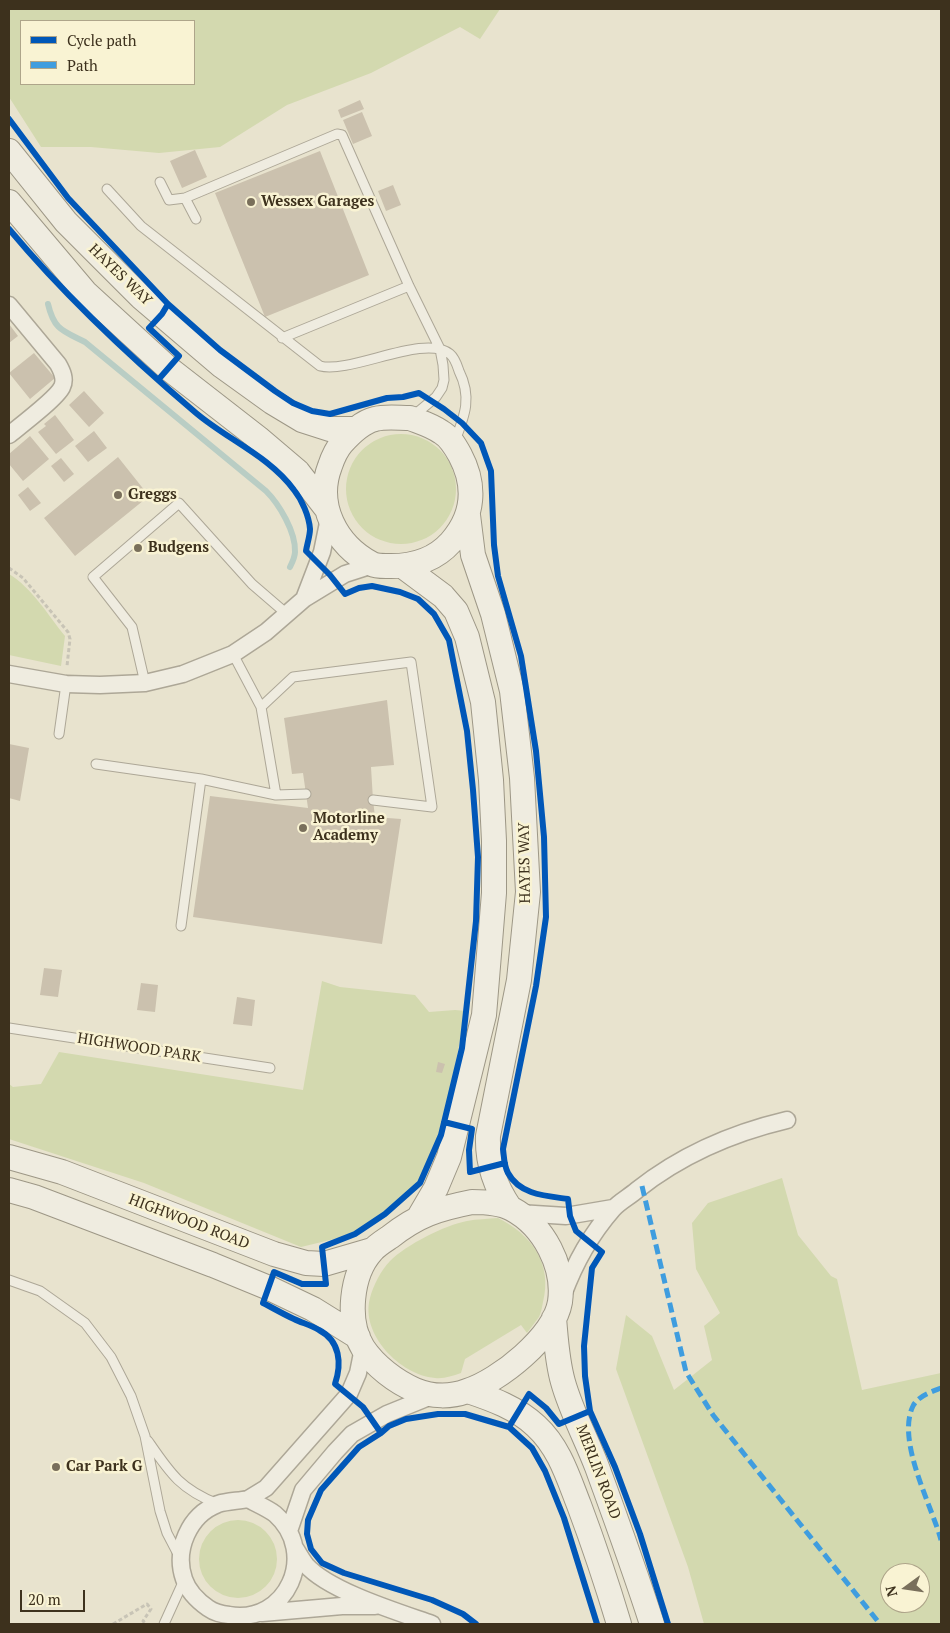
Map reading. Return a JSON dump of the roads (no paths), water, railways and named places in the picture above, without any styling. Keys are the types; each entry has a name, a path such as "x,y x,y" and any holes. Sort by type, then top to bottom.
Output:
{"street":[{"name":"HAYES WAY","path":"9,151 73,228 141,297 222,366 272,402 302,420 330,429 354,429"},
{"path":"9,202 85,292 168,368 258,438 298,472 328,513 322,552 304,599"},
{"path":"9,305 58,364 63,374 63,386 56,395 9,435"},
{"path":"9,674 66,684 120,685 145,683 183,674 233,654 251,644 304,599 345,574 373,565 404,567 442,553 468,515 472,492 466,465 454,443 442,432 410,418 376,419 354,429 335,450 327,473 324,490 328,513 335,531 352,550 373,565"},
{"name":"HAYES WAY","path":"468,515 473,555 493,614 512,691 522,778 528,892 519,980 488,1136 488,1151 490,1167 496,1183 515,1211 538,1232 548,1245 555,1260 559,1280 557,1310"},
{"name":"HAYES WAY","path":"404,567 443,596 456,611 467,638 483,702 491,780 494,841 494,893 484,1015 449,1157 436,1188 419,1217"},
{"path":"289,1531 303,1490 352,1434 386,1414 434,1395 468,1391 524,1357 538,1342 557,1310 569,1279 590,1242 613,1208 653,1178 705,1148 740,1132 787,1120"},
{"name":"HIGHWOOD ROAD","path":"9,1157 62,1172 274,1254 306,1263 324,1264 372,1250"},
{"name":"HIGHWOOD ROAD","path":"9,1190 34,1197 253,1281 313,1309 360,1342 377,1364 405,1385 434,1395"},
{"path":"382,1606 342,1606 260,1613 242,1618 216,1613 198,1601 184,1580 180,1558 184,1538 196,1519 218,1504 248,1499 266,1488 349,1394 358,1373 360,1342 354,1319 354,1288 364,1263 372,1250 419,1217 443,1208 472,1202 493,1203 515,1211 566,1216 613,1208"},
{"name":"MERLIN ROAD","path":"557,1310 556,1352 563,1382 591,1450 627,1548 652,1624"},
{"name":"MERLIN ROAD","path":"468,1391 491,1399 518,1412 535,1424 549,1439 562,1462 600,1562 619,1624"},
{"path":"248,1499 275,1514 289,1531 295,1548 305,1564 317,1575 331,1584 382,1606 432,1624"},
{"path":"260,1613 283,1597 291,1584 296,1569 295,1548"}],"lane":[{"path":"160,182 169,200 185,198 340,134 409,286 440,349 444,380 442,388 436,397 410,418"},
{"path":"107,189 141,226 320,366 338,367 409,350 440,349 452,356 461,375 467,403 464,418 454,443"},
{"path":"185,198 196,219"},
{"path":"282,338 409,286"},
{"path":"145,683 132,627 93,577 179,503 252,584 288,614"},
{"path":"233,654 261,706 276,795"},
{"path":"261,706 293,677 410,662 432,808 373,800"},
{"path":"59,734 66,684"},
{"path":"96,764 201,779 276,795 306,794"},
{"path":"181,926 201,779"},
{"name":"HIGHWOOD PARK","path":"9,1028 270,1068"},
{"path":"9,1280 40,1291 84,1323 111,1357 131,1396 146,1436 160,1511 167,1533 180,1558"},
{"path":"146,1436 172,1476 200,1498 218,1504"},
{"path":"164,1624 184,1580"}],"waterway":[{"path":"48,304 53,319 61,329 85,342 266,491 281,511 293,536 295,554 290,567"}],"place":[{"name":"Wessex Garages","path":"251,202"},
{"name":"Greggs","path":"118,495"},
{"name":"Budgens","path":"138,548"},
{"name":"Motorline Academy","path":"303,828"},
{"name":"Car Park G","path":"56,1467"}]}
